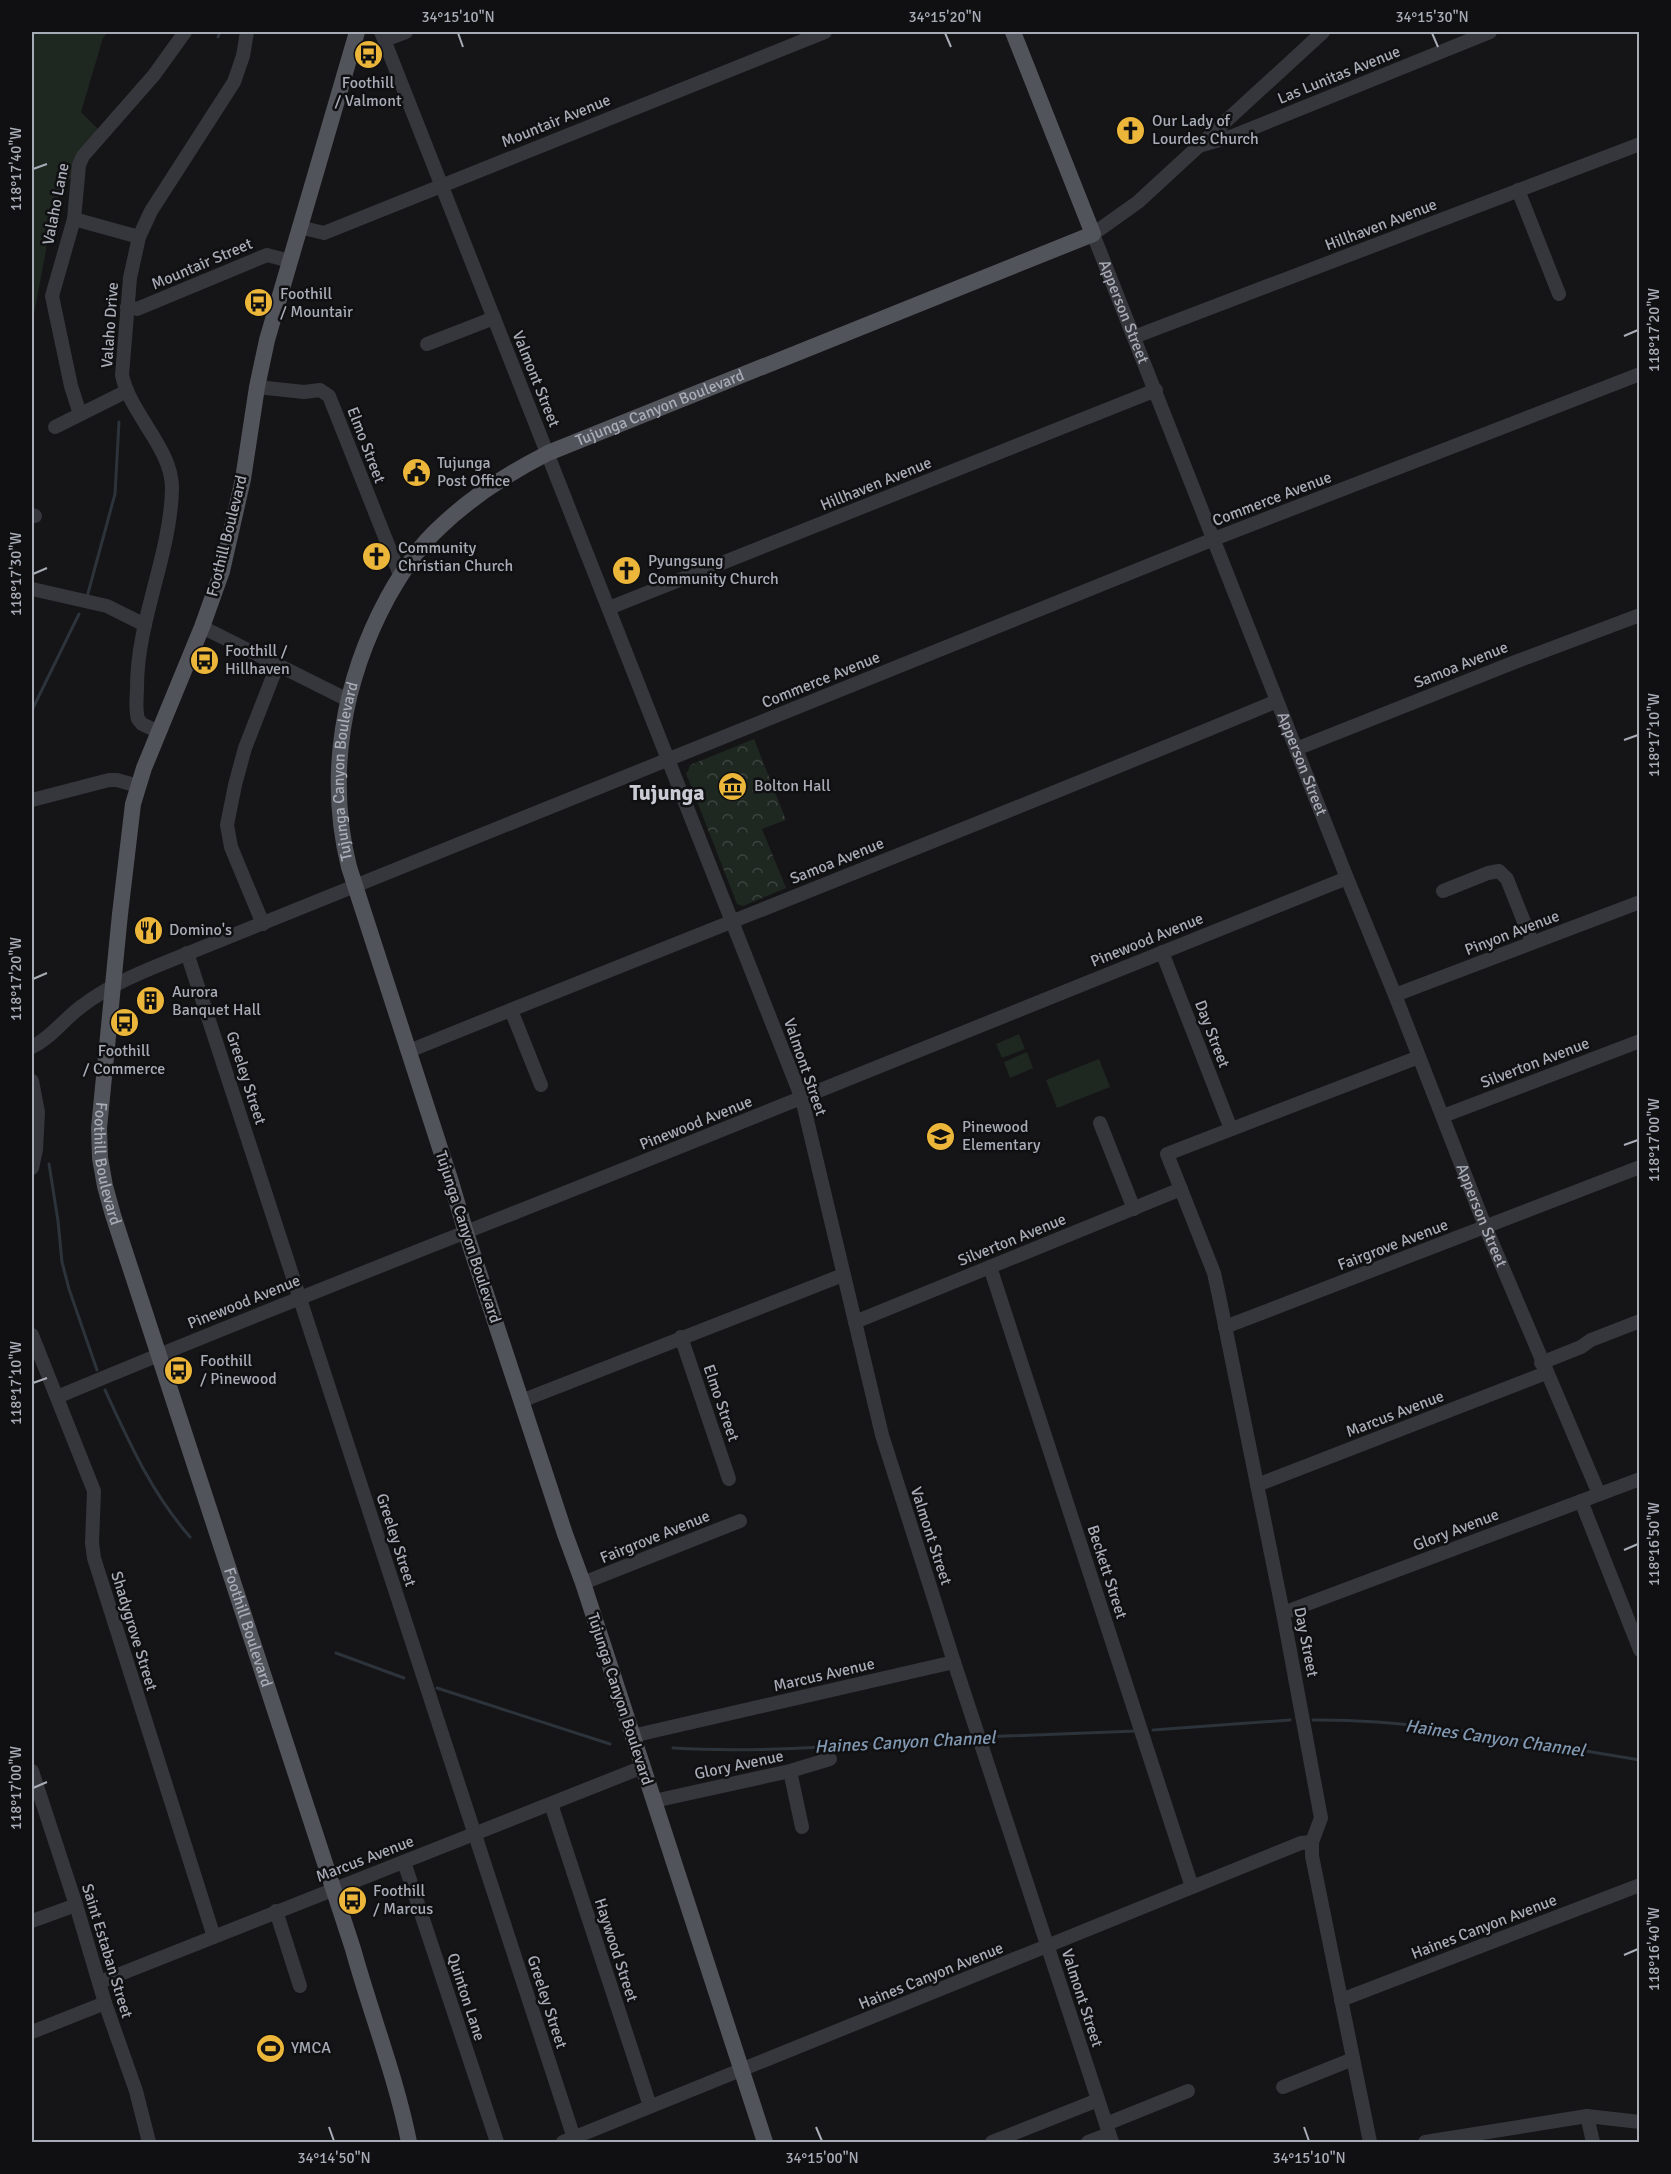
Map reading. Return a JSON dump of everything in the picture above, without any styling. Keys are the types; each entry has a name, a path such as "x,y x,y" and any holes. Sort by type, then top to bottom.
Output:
{"main road":[{"name":"Foothill Boulevard","path":"357,32 267,340 234,525 222,571 138,786 130,820 99,1128 100,1158 113,1215 333,1890 392,2076 409,2142"},
{"name":"Apperson Street","path":"1013,32 1093,234"},
{"name":"Tujunga Canyon Boulevard","path":"765,2142 466,1233 344,845 339,803 341,746 348,700 364,645 400,575 437,529 458,510 501,480 548,453 1093,234"}],"street":[{"name":"Valaho Lane","path":"80,414 71,386 52,296 74,219 79,165 83,156 154,75 185,32"},
{"name":"Valaho Drive","path":"159,732 142,723 137,716 138,666 166,530 172,488 167,464 127,391 122,375 130,278 139,237 151,211 234,82 243,56 247,32"},
{"path":"383,36 406,32"},
{"name":"Mountair Avenue","path":"300,227 324,233 825,32"},
{"name":"Tujunga Canyon Boulevard","path":"1093,234 1138,202 1323,32"},
{"name":"Las Lunitas Avenue","path":"1197,146 1233,136 1490,32"},
{"name":"Valmont Street","path":"383,36 802,1099 882,1434 976,1730 1109,2134"},
{"name":"Las Lunitas Avenue","path":"1249,101 1267,122"},
{"name":"Hillhaven Avenue","path":"1134,337 1640,144"},
{"path":"1518,190 1559,294"},
{"path":"74,219 139,237"},
{"name":"Apperson Street","path":"1093,234 1485,1226 1599,1494"},
{"name":"Mountair Street","path":"127,307 137,309 267,255 290,261"},
{"path":"428,344 494,318"},
{"name":"Commerce Avenue","path":"32,1047 46,1038 82,1006 131,977 187,953 1214,539 1640,374"},
{"name":"Elmo Street","path":"257,387 304,392 320,390 329,396 400,575"},
{"name":"Hillhaven Avenue","path":"609,608 1156,390"},
{"path":"55,427 127,391"},
{"path":"32,589 107,606 145,625"},
{"name":"Samoa Avenue","path":"1296,749 1640,615"},
{"path":"202,627 348,700"},
{"path":"263,924 231,847 227,825 243,756 277,666"},
{"name":"Samoa Avenue","path":"409,1051 991,818 1277,700"},
{"path":"32,800 109,780 138,786"},
{"path":"1443,891 1488,873 1499,871 1508,879 1532,942"},
{"name":"Pinewood Avenue","path":"57,1397 300,1297 802,1099 1347,878"},
{"name":"Pinyon Avenue","path":"1395,995 1640,902"},
{"name":"Day Street","path":"1162,952 1231,1129 1167,1154 1214,1273 1283,1613 1321,1818 1312,1842 1312,1856 1370,2142"},
{"name":"Greeley Street","path":"187,953 475,1835 569,2140"},
{"path":"511,1010 541,1085"},
{"name":"Silverton Avenue","path":"1443,1116 1640,1041"},
{"path":"1231,1129 1419,1056"},
{"path":"32,1082 38,1112 36,1150 32,1168"},
{"path":"1100,1123 1134,1209"},
{"name":"Fairgrove Avenue","path":"1225,1327 1640,1167"},
{"name":"Silverton Avenue","path":"855,1322 1181,1189"},
{"name":"Beckett Street","path":"990,1267 1192,1887"},
{"path":"521,1401 843,1275"},
{"name":"Marcus Avenue","path":"1257,1485 1544,1368 1591,1340 1640,1321"},
{"name":"Shadygrove Street","path":"32,1335 94,1491 92,1543 94,1558 214,1937"},
{"name":"Elmo Street","path":"681,1337 729,1479"},
{"name":"Glory Avenue","path":"1283,1613 1640,1479"},
{"path":"1581,1501 1640,1650"},
{"name":"Fairgrove Avenue","path":"583,1583 740,1521"},
{"name":"Marcus Avenue","path":"632,1736 954,1662"},
{"name":"Glory Avenue","path":"654,1801 790,1771 830,1759"},
{"name":"Marcus Avenue","path":"100,1982 643,1767"},
{"name":"Saint Estaban Street","path":"32,1771 105,2003 136,2091 149,2142"},
{"path":"790,1771 802,1827"},
{"name":"Haywood Street","path":"551,1804 650,2106"},
{"name":"Haines Canyon Avenue","path":"569,2140 1301,1843 1312,1842"},
{"name":"Quinton Lane","path":"404,1862 497,2142"},
{"name":"Haines Canyon Avenue","path":"1341,2000 1640,1885"},
{"path":"32,1921 76,1905"},
{"path":"276,1911 300,1986"},
{"path":"32,2032 105,2003"},
{"path":"1283,2087 1353,2059"},
{"path":"1088,2142 1109,2134 1188,2091"},
{"path":"992,2142 1098,2100"},
{"path":"1587,2116 1593,2142"},
{"path":"1425,2142 1587,2116 1640,2122"}],"green space":[{"path":"32,32 108,32 103,38 81,112 100,131 55,202 32,325"},
{"path":"754,739 786,820 762,829 786,888 743,906 737,904 686,773 690,765"},
{"path":"1019,1034 1025,1049 1002,1058 996,1044"},
{"path":"1027,1052 1033,1068 1010,1078 1004,1062"},
{"path":"1099,1059 1110,1087 1057,1108 1046,1080"}],"waterway":[{"name":"Haines Canyon Channel","path":"218,37 220,32"},
{"name":"Haines Canyon Channel","path":"87,597 115,494 119,422"},
{"name":"Haines Canyon Channel","path":"32,710 79,614"},
{"name":"Haines Canyon Channel","path":"49,1164 62,1262 97,1370"},
{"name":"Haines Canyon Channel","path":"105,1390 153,1485 190,1537"},
{"name":"Haines Canyon Channel","path":"336,1653 404,1678"},
{"name":"Haines Canyon Channel","path":"437,1688 610,1744"},
{"name":"Haines Canyon Channel","path":"1153,1730 1290,1720"},
{"name":"Haines Canyon Channel","path":"1313,1720 1395,1723 1436,1728 1640,1760"},
{"name":"Haines Canyon Channel","path":"982,1737 1136,1731"},
{"name":"Haines Canyon Channel","path":"673,1748 786,1749 975,1737"}],"place":[{"name":"Foothill / Valmont","path":"368,55"},
{"name":"Our Lady of Lourdes Church","path":"1131,130"},
{"name":"Foothill / Mountair","path":"259,303"},
{"name":"Tujunga Post Office","path":"416,472"},
{"name":"Community Christian Church","path":"377,557"},
{"name":"Pyungsung Community Church","path":"627,570"},
{"name":"Foothill / Hillhaven","path":"204,660"},
{"name":"Bolton Hall","path":"733,786"},
{"name":"Domino's","path":"148,930"},
{"name":"Aurora Banquet Hall","path":"151,1001"},
{"name":"Foothill / Commerce","path":"124,1023"},
{"name":"Pinewood Elementary","path":"941,1136"},
{"name":"Foothill / Pinewood","path":"179,1370"},
{"name":"Foothill / Marcus","path":"352,1900"},
{"name":"YMCA","path":"270,2048"}],"district":[{"name":"Tujunga","path":"667,792"}]}
